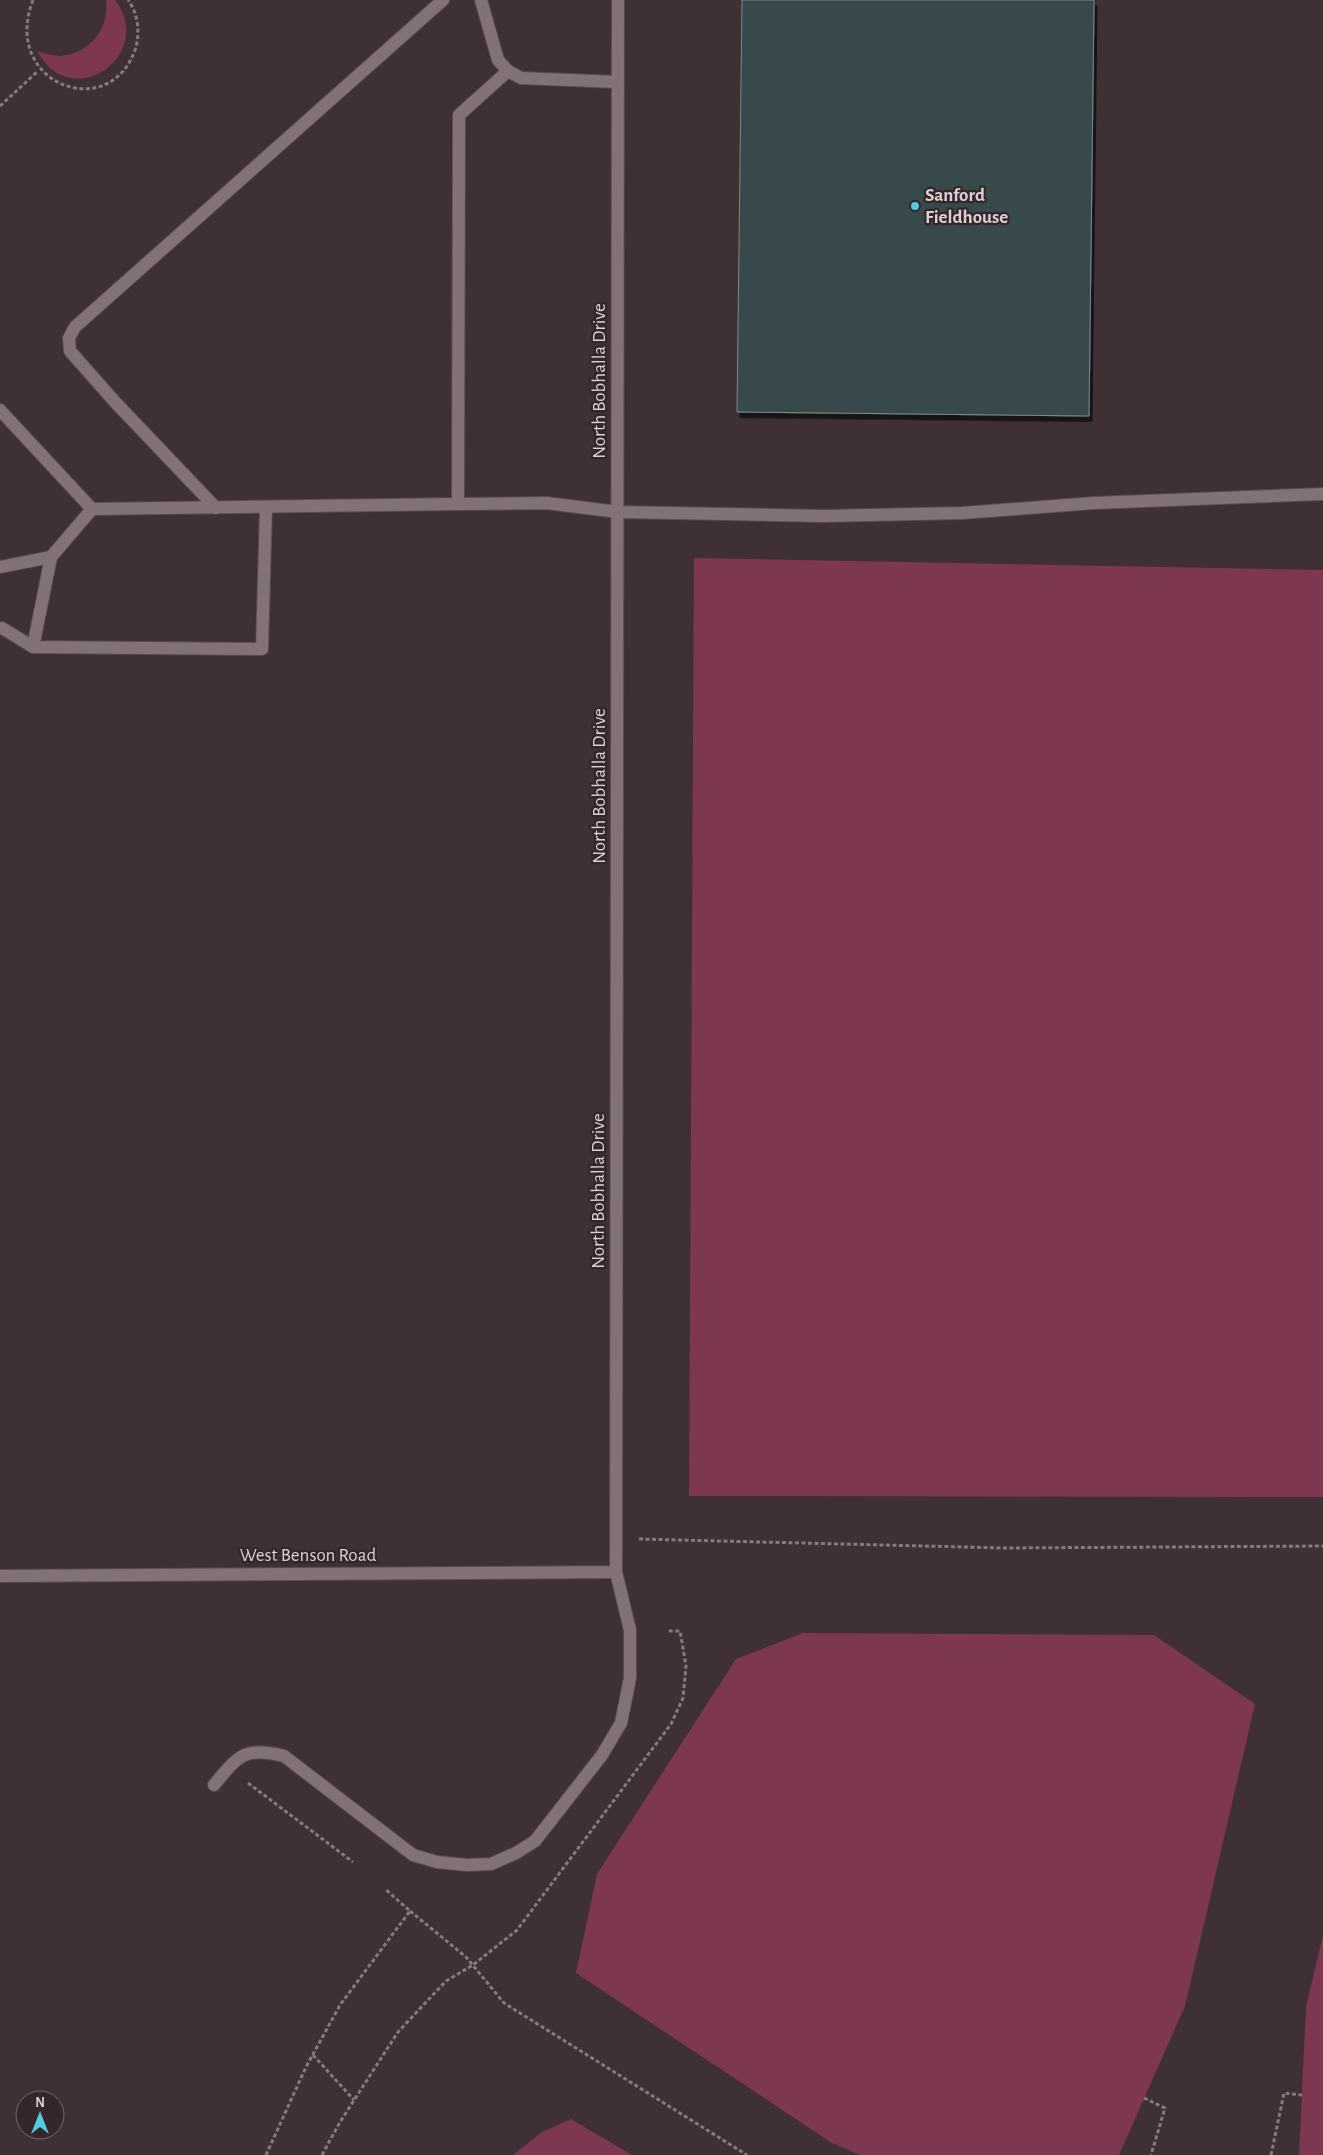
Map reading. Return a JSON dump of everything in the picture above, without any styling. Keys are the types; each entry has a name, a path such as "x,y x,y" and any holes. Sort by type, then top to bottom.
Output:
{"street":[{"path":"216,508 115,402 70,351 69,338 75,327 443,0"},
{"path":"481,0 498,60 508,71 521,78 618,82"},
{"name":"North Bobhalla Drive","path":"214,1785 235,1760 250,1753 270,1752 284,1756 413,1855 437,1862 467,1865 491,1864 516,1853 535,1841 602,1755 621,1722 630,1678 630,1630 616,1572 618,0"},
{"path":"458,504 459,115 508,71"},
{"path":"0,410 92,509 546,503 618,512 814,516 962,513 1094,503 1323,494"},
{"path":"2,628 33,647 262,649 266,508"},
{"path":"33,647 51,557 92,509"},
{"path":"0,567 51,557"},
{"name":"West Benson Road","path":"0,1576 616,1572"}],"path":[{"path":"33,0 25,16 23,35 28,54 38,71 53,82 70,88 89,89 106,83 122,72 132,58 138,40 138,21 128,0"},
{"path":"0,106 38,71"},
{"path":"616,1538 1005,1548 1323,1546"},
{"path":"322,2155 354,2100 398,2032 446,1980 473,1965 517,1930 670,1724 683,1698 686,1666 680,1631 667,1631"},
{"path":"228,1768 353,1862"},
{"path":"385,1889 466,1957 504,2004 747,2155"},
{"path":"266,2155 313,2054 340,2005 410,1911"},
{"path":"313,2054 354,2100"},
{"path":"1271,2155 1284,2094 1302,2095"},
{"path":"1144,2098 1165,2108 1151,2155"}],"shaded area":[{"path":"106,0 115,0 124,18 126,36 121,52 111,65 97,74 81,78 65,76 49,67 37,51 60,56 70,54 88,45 101,30 105,21"},
{"path":"694,558 1323,570 1323,1497 689,1496"},
{"path":"803,1633 1154,1635 1255,1704 1185,2006 1119,2155 860,2155 832,2143 576,1973 597,1874 736,1659"},
{"path":"1323,1935 1323,2155 1299,2155 1306,2007"},
{"path":"571,2119 632,2155 513,2155 542,2132"}],"building":[{"name":"Sanford Fieldhouse","path":"742,0 1094,0 1089,416 737,412"}],"place":[{"name":"Sanford Fieldhouse","path":"915,206"}]}
